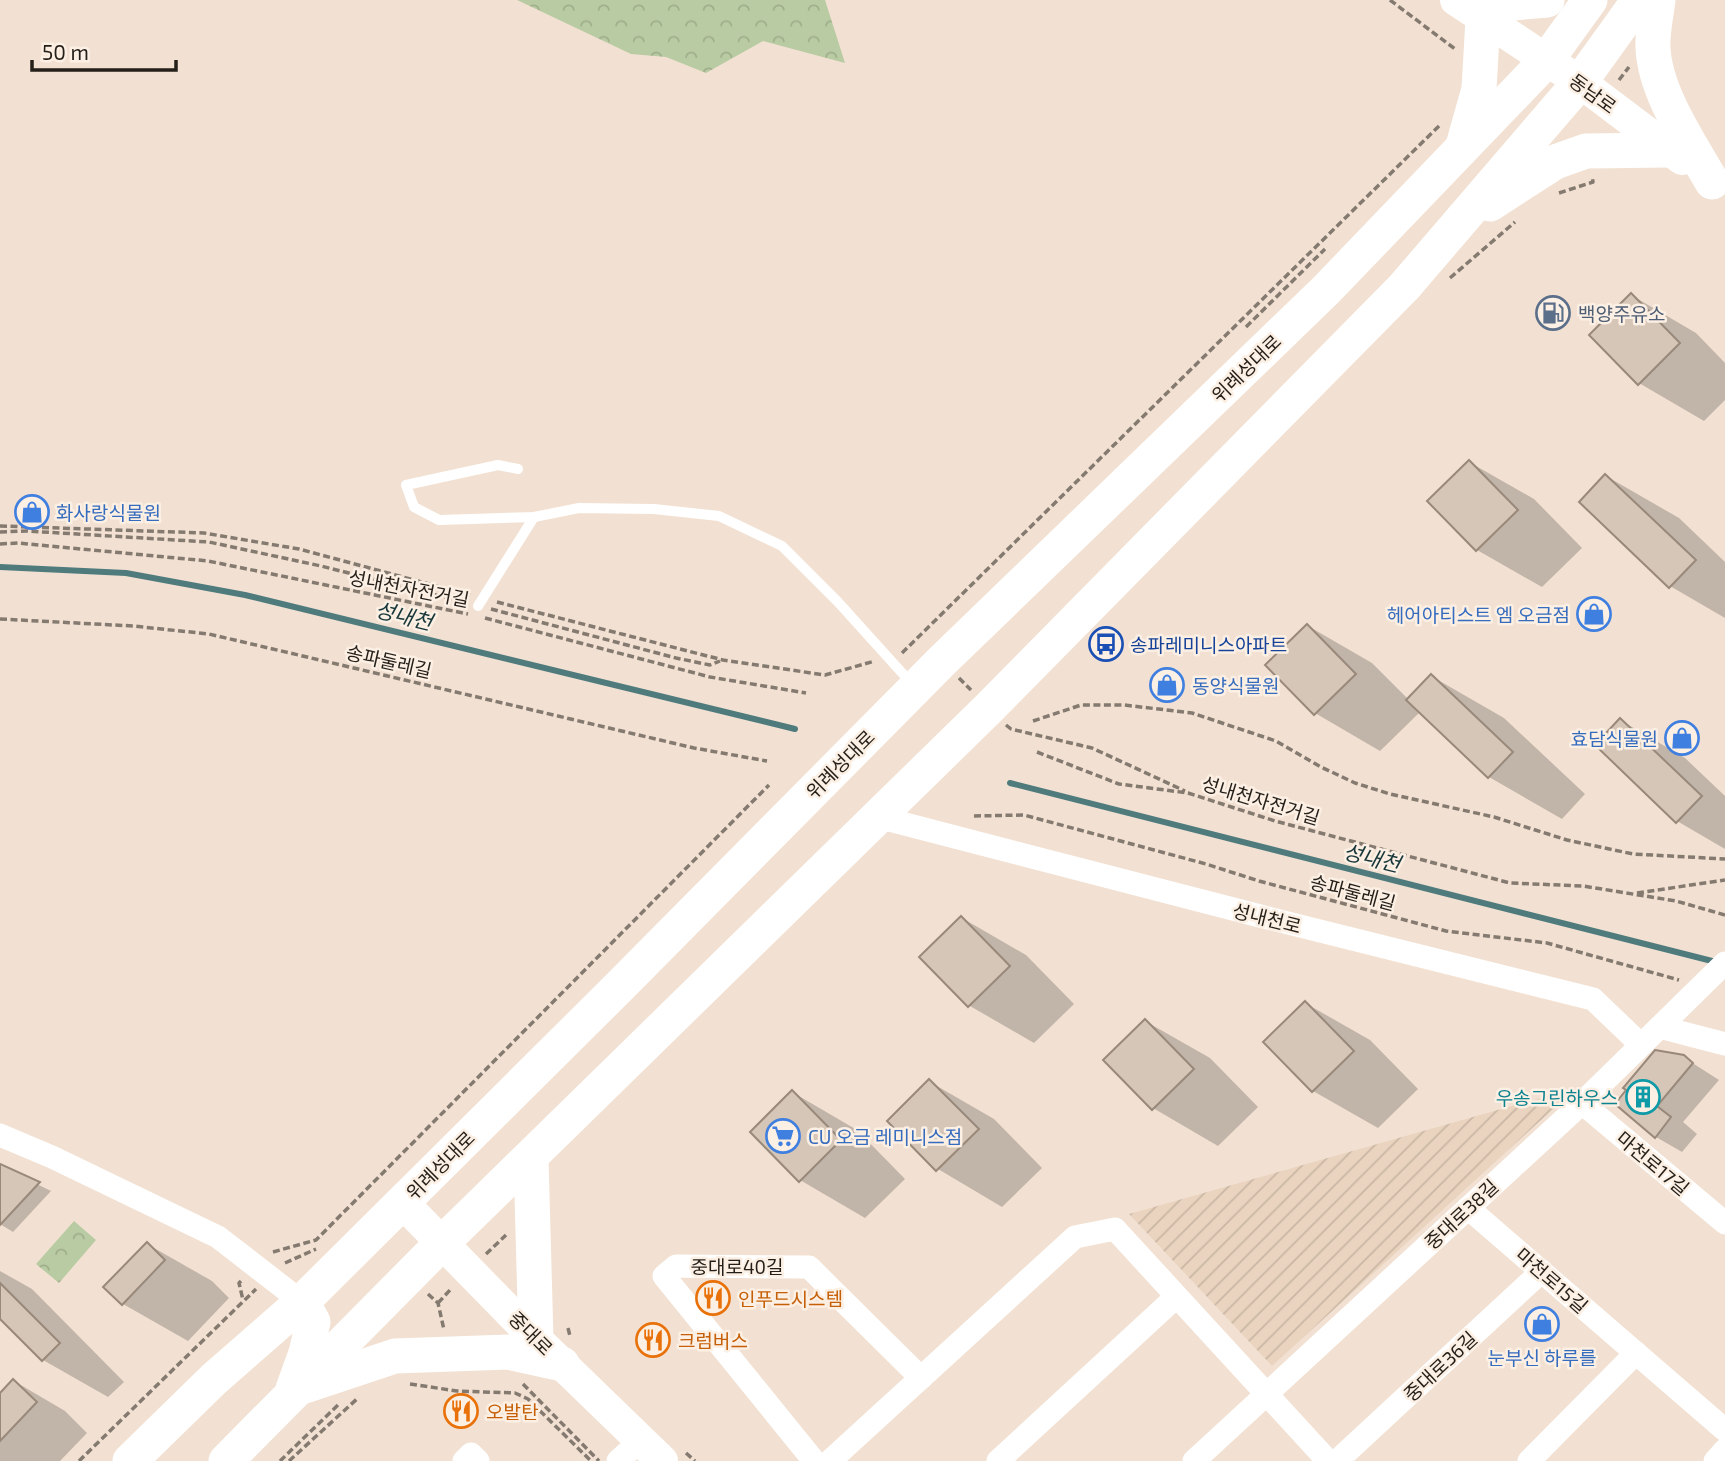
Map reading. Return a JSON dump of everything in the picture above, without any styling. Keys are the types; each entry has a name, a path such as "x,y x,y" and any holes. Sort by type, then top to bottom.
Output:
{"main road":[{"path":"1462,149 1479,89 1477,6 1547,0"},
{"name":"위례성대로","path":"130,1461 302,1302 916,688 930,649 1326,290 1546,61 1590,0"},
{"path":"226,1461 442,1243 531,1159 989,708 1404,287 1580,82 1639,0"},
{"path":"1658,0 1653,48 1661,82 1677,120 1718,186"},
{"name":"동남로","path":"1477,6 1546,61 1580,82 1718,186"},
{"path":"1455,227 1555,162 1586,151 1669,149"},
{"path":"531,1159 536,1339"},
{"name":"중대로","path":"402,1202 536,1339 651,1450"},
{"path":"288,1399 306,1353 313,1322 302,1302"},
{"path":"288,1399 395,1356 508,1352 562,1364"},
{"path":"241,1356 272,1361 279,1368 280,1388 288,1399"}],"street":[{"name":"성내천로","path":"878,817 1593,999 1640,1044"},
{"name":"중대로38길","path":"1194,1461 1582,1103 1725,963"},
{"path":"1663,1023 1725,1044"},
{"name":"마천로17길","path":"1582,1103 1725,1223"},
{"path":"0,1135 52,1157 218,1237 302,1302"},
{"name":"마천로15길","path":"1468,1208 1725,1430"},
{"name":"중대로40길","path":"921,1378 809,1267 676,1266 664,1276 828,1460 921,1378 1075,1237 1115,1229 1328,1461"},
{"name":"중대로36길","path":"1338,1461 1542,1272"},
{"path":"998,1461 1176,1297"},
{"path":"1529,1461 1636,1353"},
{"path":"618,1461 651,1450"},
{"path":"1715,1461 1725,1450"},
{"path":"464,1461 471,1454 478,1461"}],"lane":[{"path":"518,469 498,465 406,485 414,507 439,520 534,517 579,508 654,509 719,516 782,547 838,602 916,688"},
{"path":"481,602 534,517"}],"path":[{"path":"1390,0 1451,45"},
{"path":"0,532 27,531 209,542 481,602 723,660 825,675 889,661 930,649 1448,118"},
{"path":"0,526 204,533 299,549 676,658 710,665 723,660"},
{"name":"성내천자전거길","path":"0,544 18,543 208,561 473,615 710,677 806,693"},
{"name":"송파둘레길","path":"0,619 119,625 209,634 694,748 766,761"},
{"path":"930,649 1011,729 1092,748 1188,793"},
{"path":"1033,721 1081,705 1124,705 1192,713 1276,741 1355,783 1390,794 1494,817 1567,840 1633,854 1725,859"},
{"name":"성내천자전거길","path":"1037,751 1119,784 1188,793 1275,821 1510,883 1583,886 1676,901 1725,915"},
{"path":"79,1461 243,1300 263,1272 271,1252 316,1240 769,785"},
{"name":"송파둘레길","path":"974,816 1024,815 1446,931 1547,943 1688,983"},
{"path":"1631,894 1725,880"},
{"path":"243,1300 239,1283 324,1245"},
{"path":"520,1381 599,1461"},
{"path":"405,1384 457,1391 515,1393 528,1399 591,1461"},
{"path":"289,1461 365,1392"},
{"path":"281,1461 346,1397"}],"shaded area":[{"path":"1576,1088 1272,1366 1129,1214"}],"green space":[{"path":"517,0 825,0 845,63 763,41 706,73 666,57 631,54"},
{"path":"74,1221 96,1240 59,1283 36,1264"}],"building":[{"path":"1631,293 1680,343 1638,385 1589,335"},
{"path":"1469,460 1518,510 1476,551 1427,501"},
{"path":"1605,474 1696,560 1669,588 1579,502"},
{"path":"1307,624 1356,674 1314,715 1265,665"},
{"path":"1431,674 1513,752 1488,778 1406,700"},
{"path":"1620,718 1702,796 1676,823 1595,745"},
{"path":"961,916 1010,966 968,1007 919,957"},
{"path":"1305,1001 1354,1051 1312,1092 1263,1042"},
{"path":"1145,1019 1194,1069 1152,1110 1103,1060"},
{"name":"우송그린하우스","path":"1655,1050 1684,1055 1693,1063 1657,1106 1671,1117 1655,1138 1615,1104 1626,1090 1623,1088"},
{"path":"929,1079 979,1129 936,1171 887,1121"},
{"path":"792,1090 841,1140 799,1182 750,1132"},
{"path":"0,1164 40,1182 0,1225"},
{"path":"147,1242 165,1260 122,1305 103,1287"},
{"path":"0,1283 60,1343 42,1361 0,1319"},
{"path":"13,1379 37,1402 0,1441 0,1393"}],"waterway":[{"name":"성내천","path":"0,567 126,573 245,595 795,729"},
{"name":"성내천","path":"1010,783 1716,962"}],"place":[{"name":"백양주유소","path":"1553,313"},
{"name":"화사랑식물원","path":"32,512"},
{"name":"헤어아티스트 엠 오금점","path":"1594,614"},
{"name":"송파레미니스아파트","path":"1106,644"},
{"name":"동양식물원","path":"1167,685"},
{"name":"효담식물원","path":"1682,738"},
{"name":"우송그린하우스","path":"1643,1097"},
{"name":"CU 오금 레미니스점","path":"783,1136"},
{"name":"인푸드시스템","path":"713,1298"},
{"name":"눈부신 하루를","path":"1542,1324"},
{"name":"크럼버스","path":"653,1340"},
{"name":"오발탄","path":"461,1411"}]}
